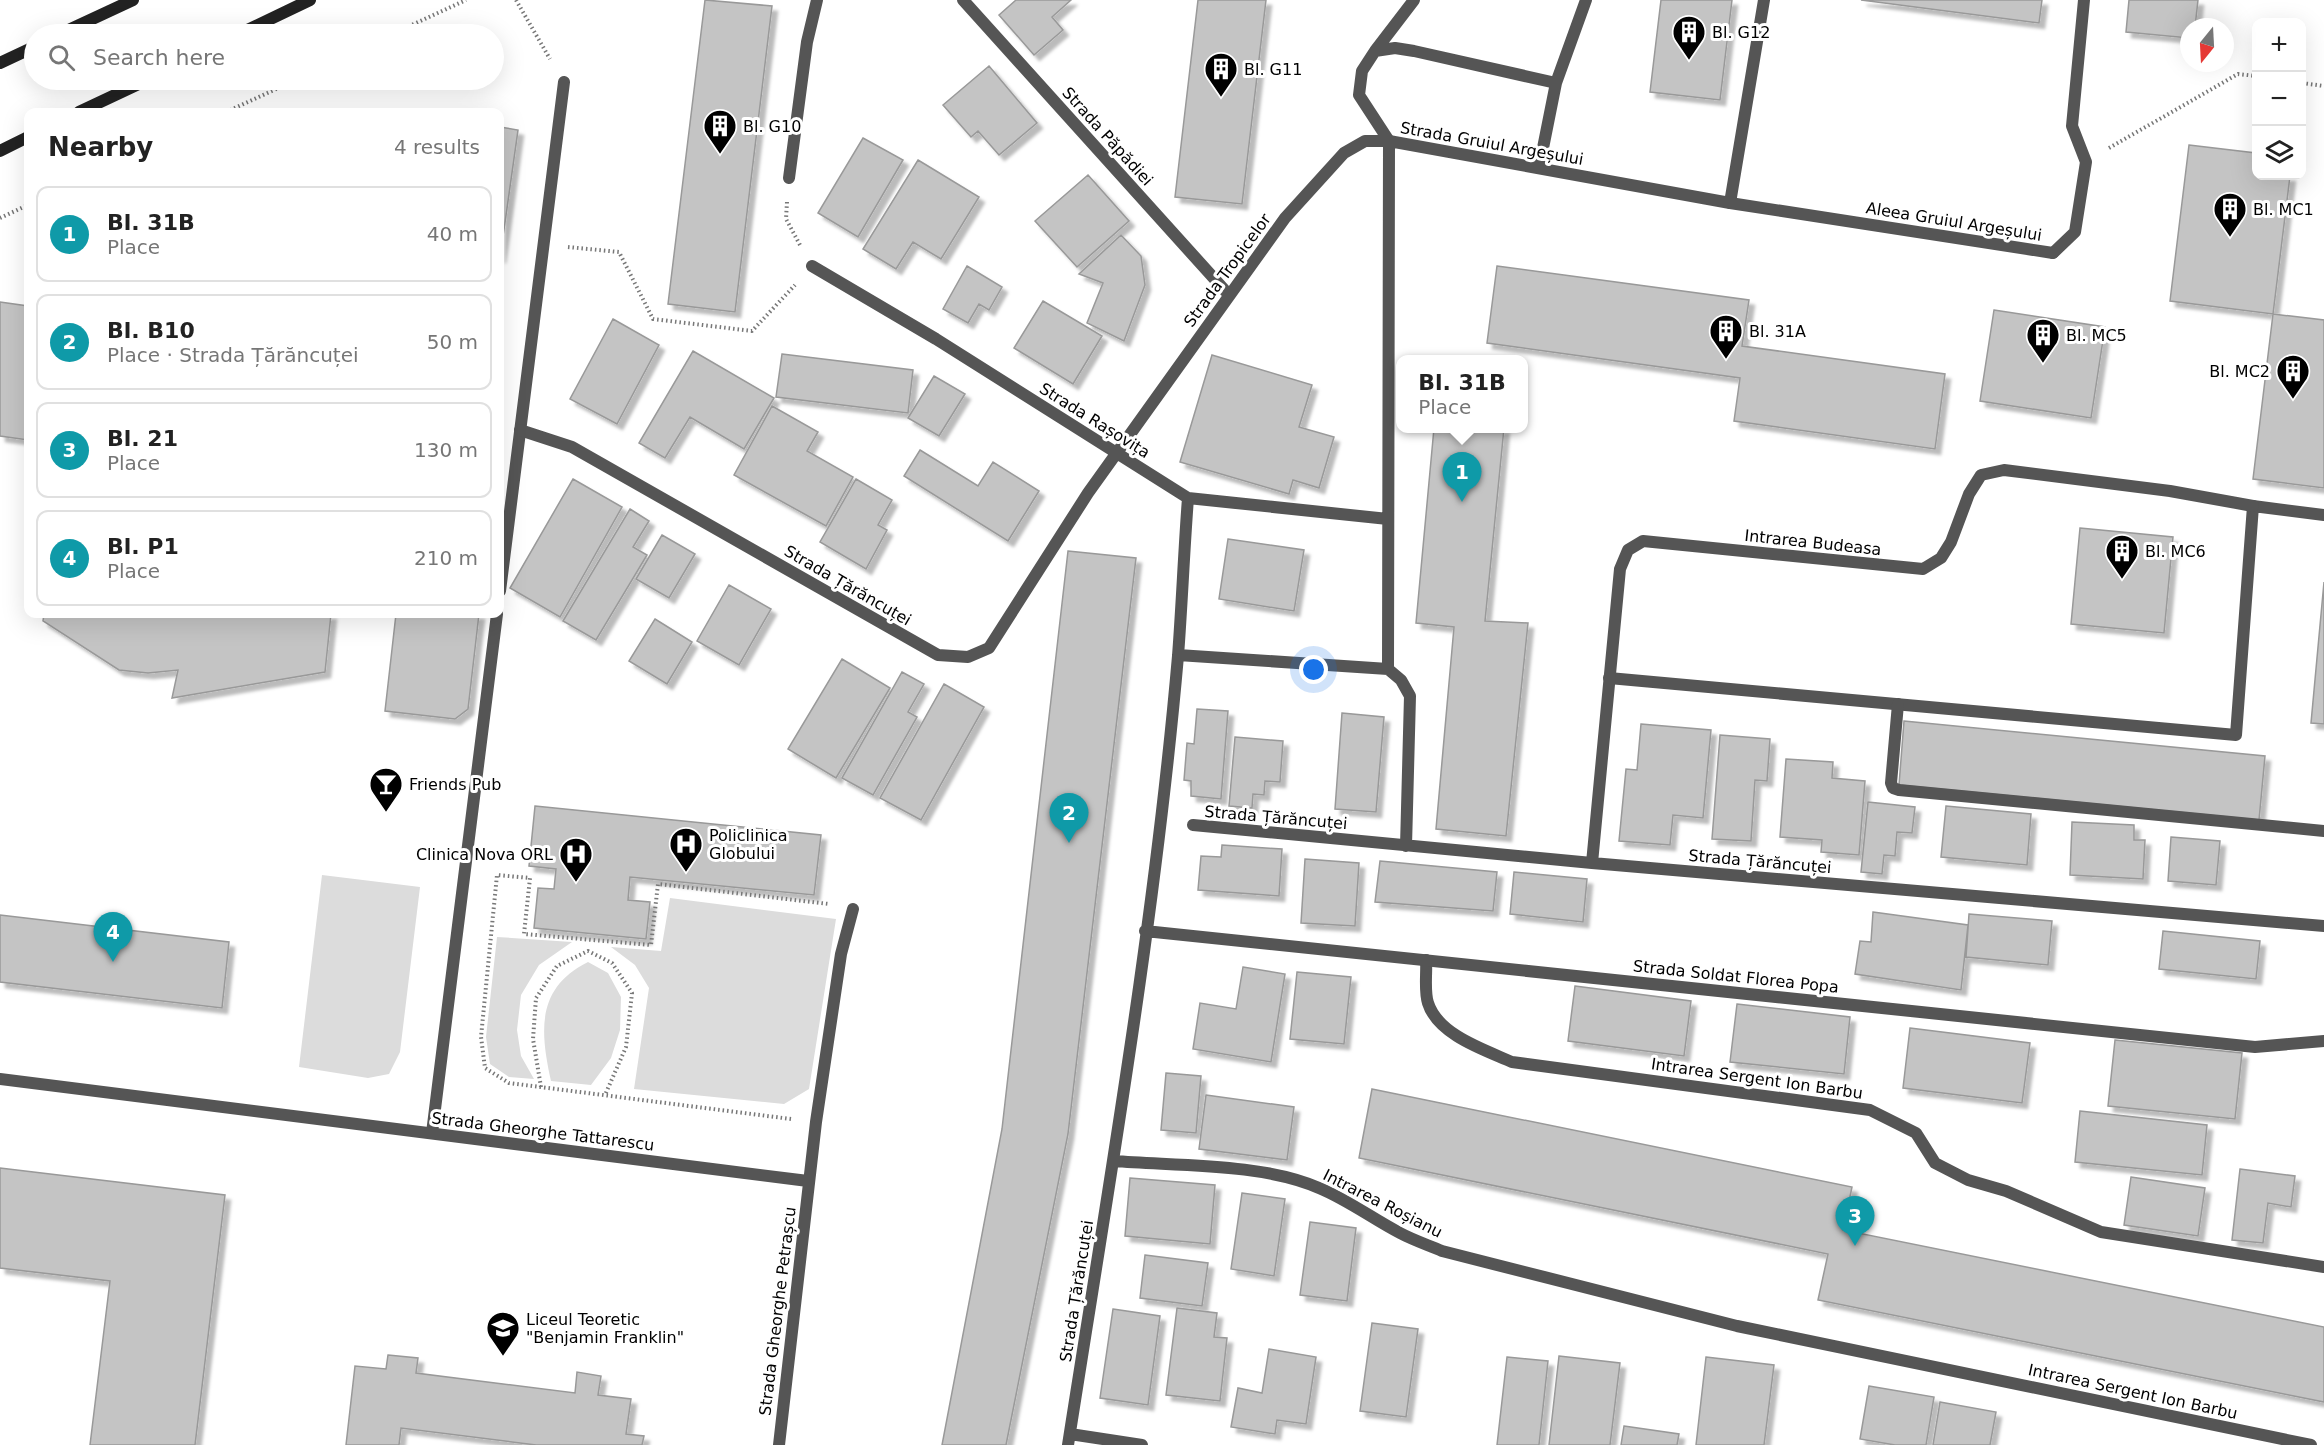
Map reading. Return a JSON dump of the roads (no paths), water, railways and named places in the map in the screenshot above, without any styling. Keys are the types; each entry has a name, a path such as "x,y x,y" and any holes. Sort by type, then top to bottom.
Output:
{"main road":[{"path":"81,24 133,0"},
{"path":"260,24 310,0"},
{"path":"0,63 24,52"},
{"path":"88,108 126,90"},
{"path":"0,151 24,139"}],"street":[{"path":"789,178 807,42 817,0"},
{"name":"Strada Păpădiei","path":"963,0 1229,295"},
{"path":"1389,141 1359,95 1362,71 1414,0"},
{"path":"1539,168 1556,83 1586,0"},
{"path":"1730,203 1764,0"},
{"name":"Aleea Gruiul Argeșului","path":"1730,203 2053,253 2075,232 2086,162 2072,126 2084,0"},
{"path":"1375,51 1395,48 1414,51 1556,83"},
{"path":"504,559 564,82"},
{"name":"Strada Tropicelor","path":"1117,452 1285,218 1344,153 1365,141 1389,141"},
{"name":"Strada Gruiul Argeșului","path":"1388,669 1389,141 1730,203"},
{"name":"Strada Rașovița","path":"813,266 936,339 1188,498 1388,519"},
{"name":"Strada Țărăncuței","path":"520,430 572,447 938,655 968,657 989,648 1117,452"},
{"name":"Intrarea Budeasa","path":"1592,863 1620,569 1628,550 1643,541 1923,569 1941,558 1951,542 1969,494 1981,475 2004,470 2170,491 2253,506"},
{"name":"Strada Țărăncuței","path":"1069,1439 1114,1161 1145,931 1178,655 1188,498"},
{"path":"1609,678 2236,735 2253,506 2324,515"},
{"path":"432,1133 496,618"},
{"path":"1178,655 1388,669 1401,680 1410,696 1406,846"},
{"path":"1898,704 1891,783 1893,788 1899,790 2324,831"},
{"name":"Strada Țărăncuței","path":"1193,825 1592,863 2324,926"},
{"path":"808,1181 841,954 853,909"},
{"name":"Strada Soldat Florea Popa","path":"1145,931 2255,1047 2324,1041"},
{"name":"Intrarea Sergent Ion Barbu","path":"1426,960 1428,1004 1444,1028 1475,1046 1512,1062 1870,1110 1916,1133 1935,1163 1968,1180 2006,1191 2101,1232 2324,1267"},
{"name":"Strada Gheorghe Tattarescu","path":"0,1079 808,1181"},
{"name":"Intrarea Roșianu","path":"1114,1161 1249,1170 1286,1177 1319,1187 1368,1212 1399,1232 1442,1251 1737,1326"},
{"name":"Strada Gheorghe Petrașcu","path":"779,1445 808,1181"},
{"name":"Intrarea Sergent Ion Barbu","path":"1737,1326 2310,1445"},
{"path":"1069,1439 1142,1445"}],"place":[{"name":"Bl. G12","path":"1689,61"},
{"name":"Bl. G11","path":"1221,98"},
{"name":"Bl. G10","path":"720,155"},
{"name":"Bl. MC1","path":"2230,238"},
{"name":"Bl. 31A","path":"1726,360"},
{"name":"Bl. MC5","path":"2043,364"},
{"name":"Bl. MC2","path":"2293,400"},
{"name":"Bl. 31B","path":"1462,502"},
{"name":"Bl. MC6","path":"2122,580"},
{"name":"Friends Pub","path":"386,813"},
{"name":"Bl. B10","path":"1069,843"},
{"name":"Policlinica Globului","path":"686,873"},
{"name":"Clinica Nova ORL","path":"576,883"},
{"name":"Bl. P1","path":"113,962"},
{"name":"Bl. 21","path":"1855,1246"},
{"name":"Liceul Teoretic \"Benjamin Franklin\"","path":"503,1357"}]}
